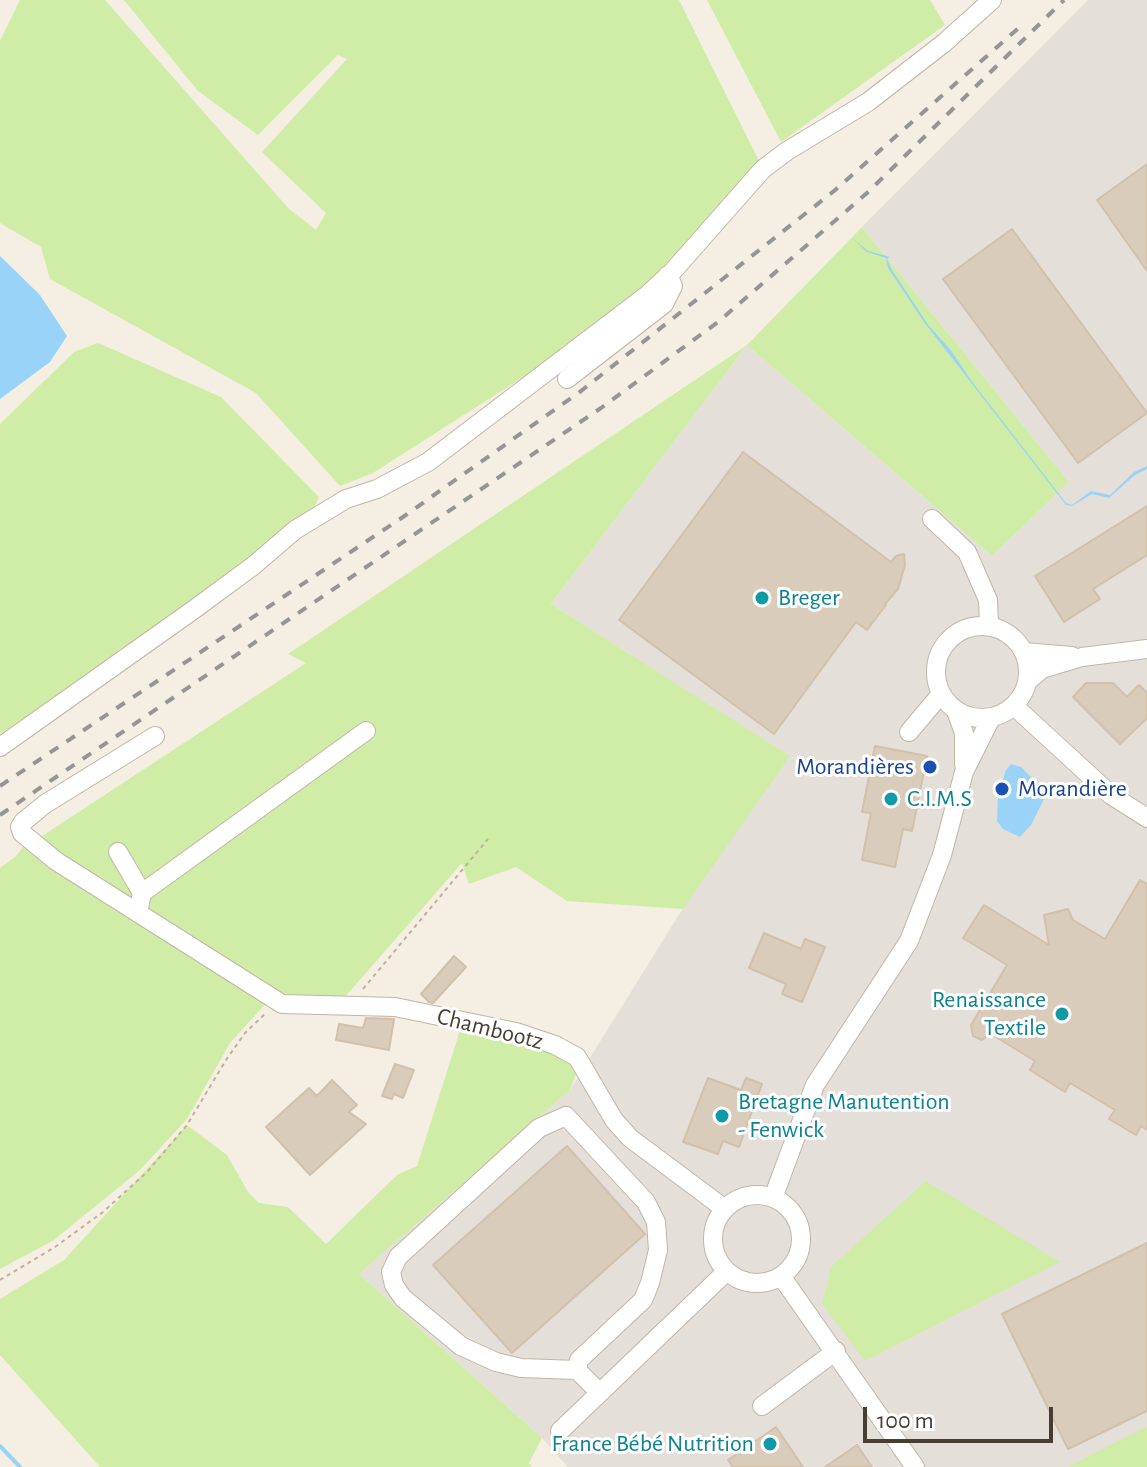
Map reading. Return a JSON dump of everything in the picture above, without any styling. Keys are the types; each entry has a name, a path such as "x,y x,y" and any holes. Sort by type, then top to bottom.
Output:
{"street":[{"path":"0,747 196,608 307,521 346,499 389,483 428,462 637,303 668,275 763,169 868,102 944,43 992,0"},
{"path":"567,379 664,304 673,286 668,275"},
{"path":"932,519 967,552 988,600 989,626"},
{"path":"956,711 979,719 991,718 1014,706 1023,695 1029,666 1016,639 1003,630 974,626 949,639 940,651 936,680 941,694 956,711 964,733 964,772"},
{"path":"1028,681 1042,669 1082,657 1147,649"},
{"path":"1024,652 1082,657"},
{"path":"909,732 941,694"},
{"path":"1014,706 1111,795 1147,818"},
{"path":"773,1198 815,1085 909,941 942,855 964,772 991,718"},
{"path":"142,893 366,731"},
{"path":"155,736 45,804 20,827 22,840 282,1004"},
{"path":"118,852 142,893 138,913"},
{"name":"Chambootz","path":"282,1004 395,1007 516,1032 555,1045 577,1057 614,1120 630,1138 725,1209"},
{"path":"577,1370 579,1360 643,1300 658,1250 656,1222 646,1202 566,1116 539,1128 398,1257 391,1272 394,1285 403,1298 461,1346 496,1362 521,1368 577,1370 600,1393"},
{"path":"756,1195 773,1198 795,1215 802,1242 799,1255 792,1267 768,1282 753,1283 739,1279 727,1271 714,1248 713,1234 717,1221 725,1209 739,1199 756,1195"},
{"path":"560,1431 727,1271"},
{"path":"781,1276 915,1467"},
{"path":"762,1406 836,1351"}],"path":[{"path":"353,1008 364,986 488,839"},
{"path":"0,1280 55,1247 103,1212 148,1171 187,1125 245,1033 263,1015 282,1004"}],"shaded area":[{"path":"1088,0 1147,0 1147,1467 568,1467 542,1438 359,1274 570,1090 703,876 789,756 551,604 747,345 992,556 1069,482 862,227"}],"green space":[{"path":"20,0 105,0 289,209 316,230 326,213 262,152 347,59 338,55 258,135 198,91 124,0 679,0 763,169 628,310 373,473 340,486 256,393 50,279 41,247 0,223 0,41"},
{"path":"707,0 930,0 945,25 781,142"},
{"path":"862,227 1069,482 992,556 747,345"},
{"path":"98,343 221,397 319,497 314,508 135,645 0,734 0,424 74,352"},
{"path":"747,345 551,604 790,756 683,909 567,901 516,867 469,884 462,863 344,998 286,996 236,968 36,840 306,663 288,654"},
{"path":"24,846 268,1001 230,1043 187,1119 140,1170 54,1240 0,1269 0,868"},
{"path":"463,1021 580,1063 570,1090 359,1274 542,1438 529,1463 532,1467 100,1467 0,1355 0,1299 64,1260 187,1125 227,1155 248,1192 259,1203 288,1207 326,1244 397,1175 417,1166"},
{"path":"926,1181 1060,1262 865,1361 822,1304 831,1267"},
{"path":"1147,1427 1147,1467 1068,1467 1130,1435"}],"water":[{"path":"851,237 868,251 890,257 887,259 892,270 929,326 950,349 1066,503 1072,505 1091,491 1110,495 1134,472 1147,466 1147,469 1135,475 1109,498 1092,494 1072,506 1066,505 924,322 888,268 886,258 867,252"},
{"path":"0,256 40,295 67,336 50,362 0,399"},
{"path":"1011,764 1021,767 1047,793 1031,825 1020,837 1003,829 997,821 998,795"}],"building":[{"path":"1147,164 1147,271 1097,200"},
{"path":"1012,229 1147,413 1078,463 943,279"},
{"name":"Breger","path":"743,452 891,562 896,556 904,554 905,565 898,589 867,630 856,622 774,734 619,620"},
{"path":"1147,506 1147,555 1093,589 1100,599 1064,622 1035,576"},
{"path":"1086,683 1113,683 1127,697 1139,685 1147,693 1147,718 1120,744 1073,697"},
{"name":"C.I.M.S","path":"875,746 927,756 912,831 903,829 895,867 862,860 871,813 862,812"},
{"name":"Renaissance Textile","path":"1140,880 1147,884 1147,1130 1141,1126 1136,1135 1109,1119 1115,1110 1070,1083 1065,1092 1030,1070 1035,1061 991,1034 982,1040 973,1036 971,1025 1007,965 963,938 984,905 1049,945 1044,915 1068,909 1073,920 1105,939"},
{"path":"764,933 801,949 805,939 825,947 802,1002 782,994 786,984 749,968"},
{"path":"454,956 466,967 433,1003 429,1002 421,994"},
{"path":"366,1018 394,1019 389,1050 336,1040 339,1024 363,1028"},
{"path":"395,1064 414,1070 403,1098 394,1094 392,1099 382,1096"},
{"name":"Bretagne Manutention - Fenwick","path":"708,1078 741,1090 746,1078 762,1084 739,1147 723,1141 718,1154 683,1142"},
{"path":"332,1080 357,1105 349,1112 366,1124 310,1175 266,1127 309,1088 317,1096"},
{"path":"567,1146 645,1234 512,1353 433,1265"},
{"path":"1147,1243 1147,1411 1068,1449 1002,1314"},
{"name":"France Bébé Nutrition","path":"776,1427 803,1467 733,1467 728,1460"},
{"name":"France Bébé Nutrition","path":"857,1445 872,1467 825,1467"}],"waterway":[{"path":"0,1446 20,1467"}],"railway":[{"path":"0,815 601,408 718,322 867,193 1064,0"},
{"path":"0,786 403,517 581,391 834,191 1022,25"}],"place":[{"name":"Breger","path":"762,598"},
{"name":"Morandières","path":"930,767"},
{"name":"Morandière","path":"1002,789"},
{"name":"C.I.M.S","path":"891,799"},
{"name":"Renaissance Textile","path":"1062,1014"},
{"name":"Bretagne Manutention - Fenwick","path":"722,1116"},
{"name":"France Bébé Nutrition","path":"770,1444"}]}
